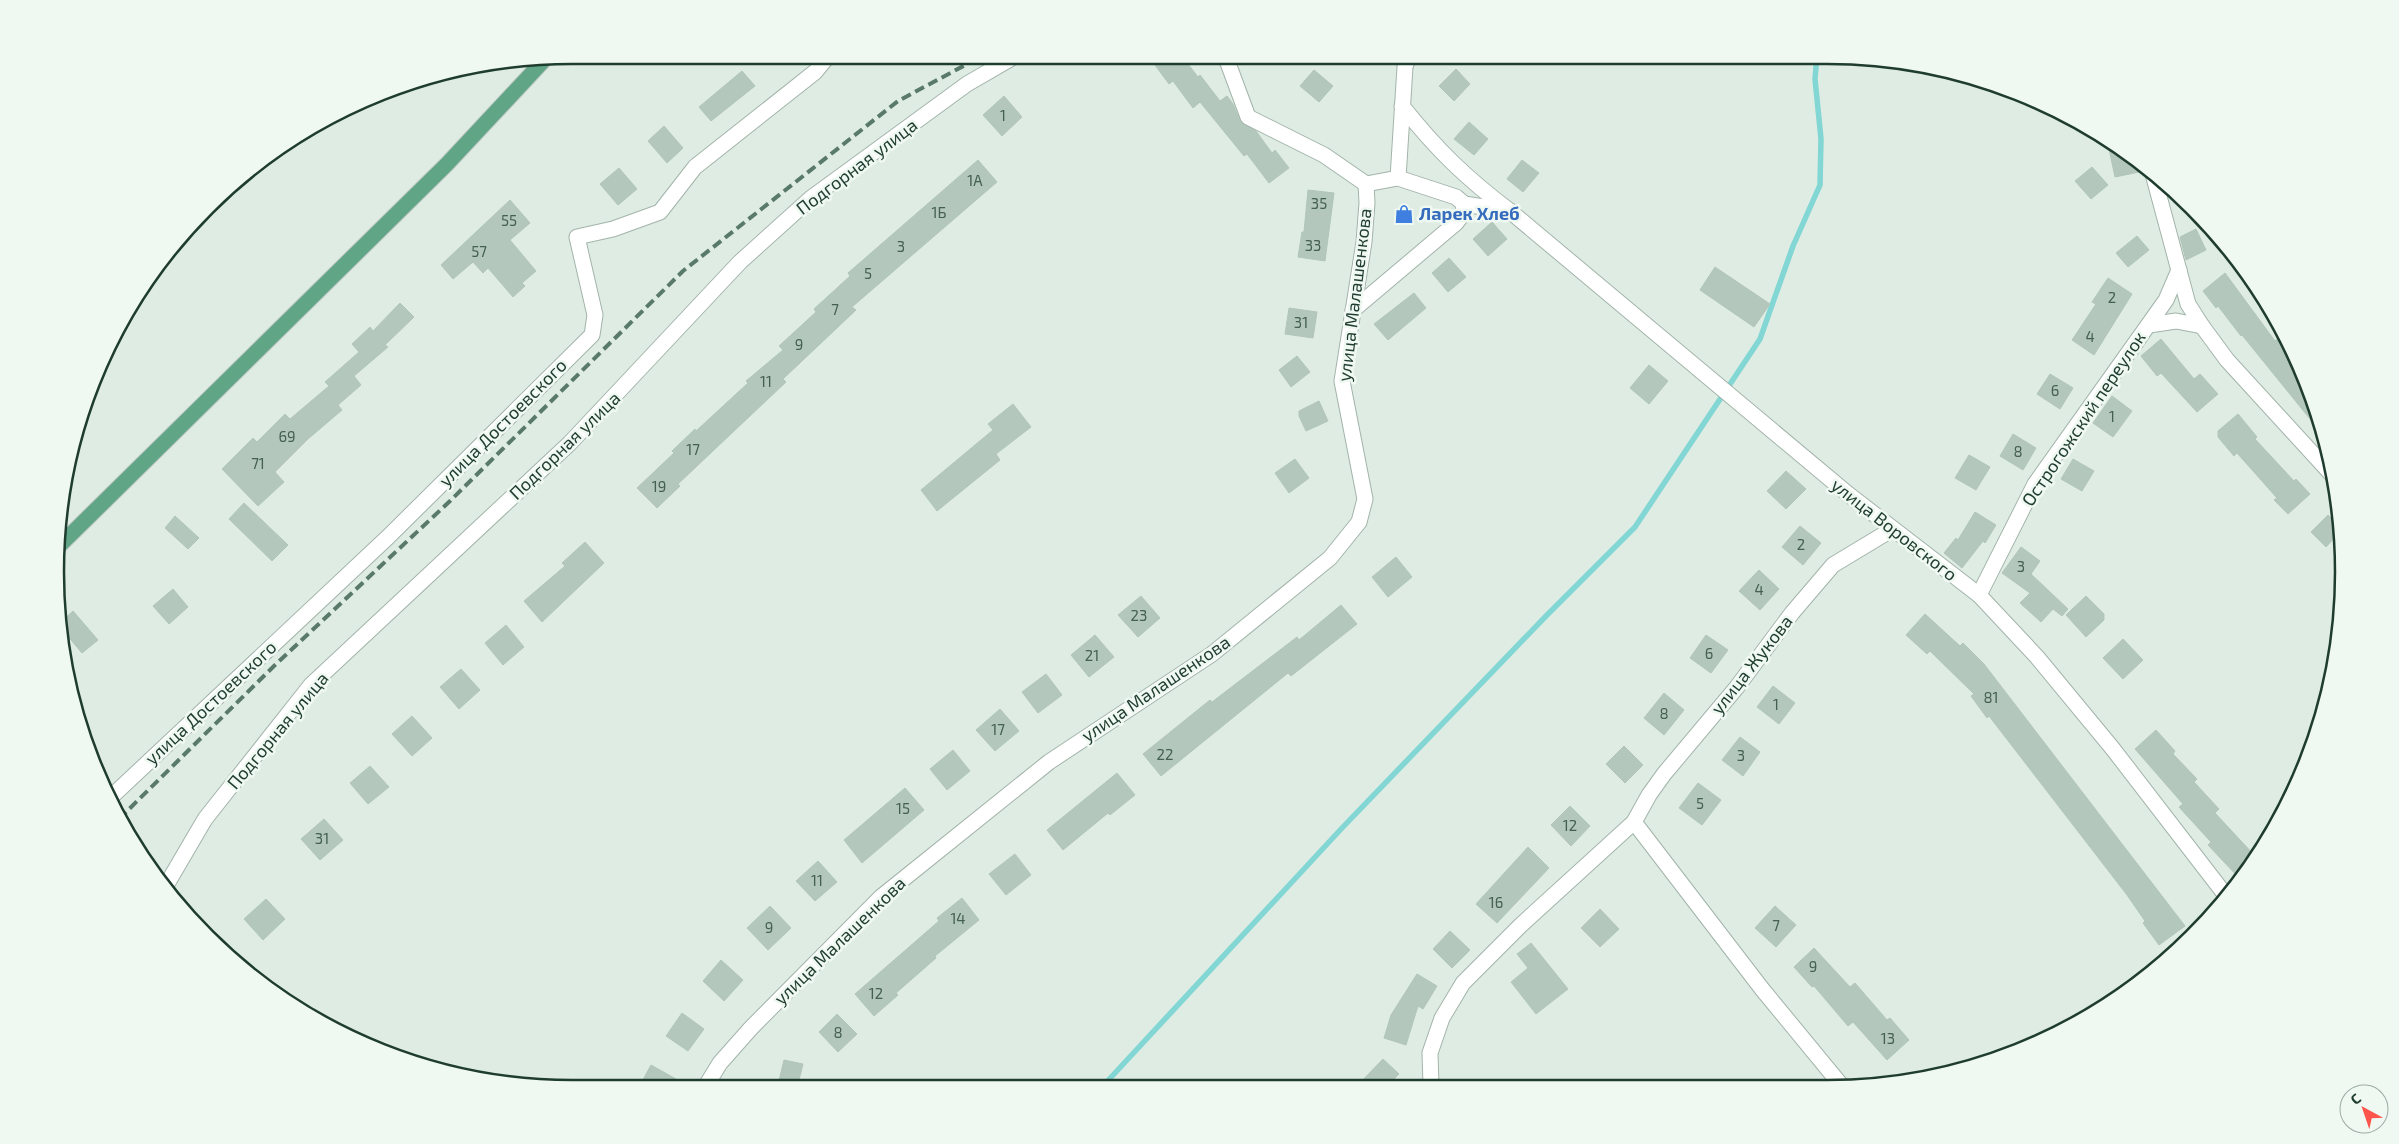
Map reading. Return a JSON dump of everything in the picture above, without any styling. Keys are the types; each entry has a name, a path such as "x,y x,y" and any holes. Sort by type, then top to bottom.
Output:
{"main road":[{"path":"65,540 447,164 540,65"}],"street":[{"name":"улица Достоевского","path":"115,794 388,537 592,335 595,315 577,237 613,229 660,212 695,167 815,72 822,64"},
{"name":"Подгорная улица","path":"169,881 205,820 311,685 570,443 740,262 811,198 967,84 1001,64"},
{"path":"1228,64 1248,117 1324,155 1366,184 1398,178 1456,197 1464,204 1511,212"},
{"path":"1398,178 1406,64"},
{"name":"улица Воровского","path":"1402,106 1426,137 1454,167 1511,212 1891,530 1978,596 2050,673 2113,749 2222,891"},
{"name":"улица Малашенкова","path":"709,1080 720,1064 751,1028 881,897 1049,762 1212,654 1336,551 1359,522 1365,499 1342,381 1364,242 1368,203 1366,184"},
{"path":"2156,185 2188,304 2227,360 2323,465"},
{"path":"1352,310 1456,223 1464,214 1464,204"},
{"name":"Острогожский переулок","path":"1978,596 2035,484 2166,300 2179,270"},
{"path":"2149,325 2176,320 2202,326"},
{"name":"улица Жукова","path":"1431,1080 1430,1054 1442,1018 1463,983 1521,925 1634,822 1649,795 1664,774 1738,687 1792,613 1833,565 1891,530"},
{"path":"1634,822 1762,989 1837,1080"}],"building":[{"path":"1188,64 1198,77 1200,75 1220,101 1227,96 1233,104 1240,121 1256,131 1272,153 1275,150 1289,168 1269,183 1247,154 1244,156 1200,102 1193,108 1173,81 1169,84 1155,65"},
{"path":"1456,69 1470,84 1454,101 1439,86"},
{"path":"1314,70 1333,86 1319,102 1300,86"},
{"path":"742,71 755,86 711,121 699,107"},
{"path":"1004,96 1022,117 1002,136 983,115"},
{"path":"1469,122 1488,139 1474,155 1454,139"},
{"path":"664,126 683,148 667,163 648,141"},
{"path":"2109,149 2139,171 2115,177"},
{"path":"978,160 997,182 852,307 856,310 783,379 786,382 678,484 680,486 657,508 637,488 674,453 672,451 695,429 696,431 748,383 746,381 783,350 779,346 816,312 814,309 850,276 848,273"},
{"path":"1522,160 1539,173 1523,192 1507,179"},
{"path":"2092,167 2108,185 2091,199 2075,181"},
{"path":"619,168 637,189 618,205 600,184"},
{"path":"1308,190 1334,193 1325,261 1298,257 1302,232 1304,232"},
{"path":"510,200 530,223 510,240 536,271 522,283 525,286 513,297 488,268 483,273 473,262 453,279 441,265"},
{"path":"1492,222 1507,239 1488,256 1473,239"},
{"path":"2196,229 2206,250 2186,260 2180,237"},
{"path":"2137,236 2149,250 2128,267 2116,253"},
{"path":"1449,258 1466,277 1448,292 1432,273"},
{"path":"1715,267 1770,304 1754,327 1700,290"},
{"path":"2225,273 2275,341 2278,339 2297,378 2312,421 2218,306 2216,308 2203,291"},
{"path":"2108,278 2132,294 2094,355 2072,340 2096,304 2092,302"},
{"path":"1414,293 1426,308 1388,340 1374,324"},
{"path":"400,303 414,317 385,345 388,347 354,376 361,385 338,405 342,410 308,439 275,472 284,482 258,506 222,469 253,438 257,442 285,414 290,419 329,386 325,382 359,352 352,344 370,327 373,331"},
{"path":"1289,308 1317,312 1313,338 1285,334"},
{"path":"2161,339 2194,379 2200,374 2218,394 2197,412 2161,373 2157,376 2141,356"},
{"path":"1297,356 1310,372 1291,387 1279,370"},
{"path":"1649,365 1668,381 1649,404 1630,388"},
{"path":"2050,374 2073,388 2060,409 2037,394"},
{"path":"2112,396 2132,411 2113,437 2093,423"},
{"path":"1319,401 1328,421 1306,431 1299,416 1299,411"},
{"path":"1013,404 1031,427 996,454 1000,460 937,511 921,490 993,430 988,424"},
{"path":"2238,414 2257,437 2255,439 2294,481 2296,479 2310,494 2288,514 2274,500 2277,498 2237,453 2234,456 2218,437 2218,431"},
{"path":"2013,434 2036,448 2023,470 2000,456"},
{"path":"1969,455 1990,467 1976,490 1955,478"},
{"path":"1295,459 1309,478 1289,493 1275,473"},
{"path":"2073,459 2094,471 2082,491 2061,479"},
{"path":"1786,471 1806,489 1786,509 1767,491"},
{"path":"244,503 288,545 272,561 229,519"},
{"path":"1975,512 1996,525 1985,543 1983,541 1962,568 1944,553 1956,538 1958,540"},
{"path":"2328,515 2332,519 2334,538 2326,547 2311,532"},
{"path":"175,516 199,538 188,549 165,528"},
{"path":"1800,526 1821,543 1803,565 1782,547"},
{"path":"585,542 604,563 542,622 524,601 565,566 562,563"},
{"path":"2021,547 2040,561 2031,574 2068,609 2062,616 2053,609 2041,622 2020,603 2030,593 2002,573"},
{"path":"1396,557 1412,577 1388,597 1372,577"},
{"path":"1759,570 1779,589 1760,610 1739,591"},
{"path":"173,589 188,607 169,624 153,606"},
{"path":"1141,596 1160,618 1138,637 1118,615"},
{"path":"2086,596 2104,614 2104,620 2086,637 2066,615"},
{"path":"1341,605 1357,624 1291,676 1288,673 1161,776 1143,754 1210,700 1212,702 1297,637 1299,640"},
{"path":"73,611 98,640 82,653 68,636 66,617"},
{"path":"1925,614 1960,646 1963,643 1984,664 2185,926 2159,945 2143,923 2145,921 2127,895 1989,716 1987,718 1971,696 1974,694 1930,651 1927,654 1906,635"},
{"path":"506,625 524,647 503,665 485,643"},
{"path":"1095,635 1114,657 1089,677 1071,655"},
{"path":"1706,635 1728,650 1711,673 1690,658"},
{"path":"2123,639 2143,660 2123,679 2103,658"},
{"path":"461,669 480,690 459,709 440,687"},
{"path":"1046,674 1062,695 1038,713 1022,692"},
{"path":"1773,686 1795,703 1779,724 1757,707"},
{"path":"1664,693 1684,710 1664,735 1644,718"},
{"path":"1000,709 1019,731 995,751 976,730"},
{"path":"412,716 432,738 412,756 392,734"},
{"path":"2156,730 2175,751 2173,754 2197,779 2194,782 2219,809 2215,813 2251,852 2235,874 2208,845 2211,842 2179,807 2183,804 2135,749"},
{"path":"1740,737 1760,752 1743,776 1722,760"},
{"path":"1624,746 1643,765 1625,783 1606,764"},
{"path":"953,750 970,771 947,790 930,769"},
{"path":"370,766 389,787 368,804 350,783"},
{"path":"1117,773 1135,795 1110,815 1108,813 1063,850 1047,830"},
{"path":"1698,783 1721,800 1702,825 1679,808"},
{"path":"905,788 924,810 862,863 844,840"},
{"path":"1570,806 1590,826 1571,846 1551,825"},
{"path":"324,819 343,840 320,860 301,839"},
{"path":"1528,847 1549,868 1497,923 1476,904"},
{"path":"1015,854 1031,875 1006,895 989,874"},
{"path":"818,861 837,882 815,901 796,881"},
{"path":"962,898 979,920 935,956 936,958 896,993 898,995 874,1016 855,994 939,921 937,918"},
{"path":"266,899 285,919 263,940 244,919"},
{"path":"770,906 791,928 768,950 747,928"},
{"path":"1775,906 1796,925 1776,947 1755,928"},
{"path":"1600,909 1619,929 1600,947 1581,928"},
{"path":"1450,931 1470,950 1452,968 1433,949"},
{"path":"1531,943 1568,989 1536,1014 1511,982 1528,968 1517,954"},
{"path":"1814,948 1850,987 1855,983 1887,1020 1890,1018 1909,1040 1887,1060 1853,1022 1848,1026 1814,986 1812,987 1794,967"},
{"path":"721,960 743,980 724,1001 703,981"},
{"path":"1417,974 1437,986 1423,1009 1418,1006 1406,1045 1384,1038 1391,1015"},
{"path":"682,1013 704,1029 688,1051 666,1036"},
{"path":"837,1014 857,1034 838,1052 819,1032"},
{"path":"1383,1059 1399,1074 1393,1080 1363,1080"},
{"path":"784,1060 803,1064 799,1080 779,1080"},
{"path":"651,1065 676,1079 675,1080 643,1080"}],"waterway":[{"path":"1108,1080 1342,828 1546,616 1635,527 1760,339 1793,246 1820,185 1821,139 1815,79 1816,64"}],"railway":[{"path":"125,813 274,666 450,501 683,271 898,101 967,64"}],"place":[{"name":"Ларек Хлеб","path":"1404,214"}]}
